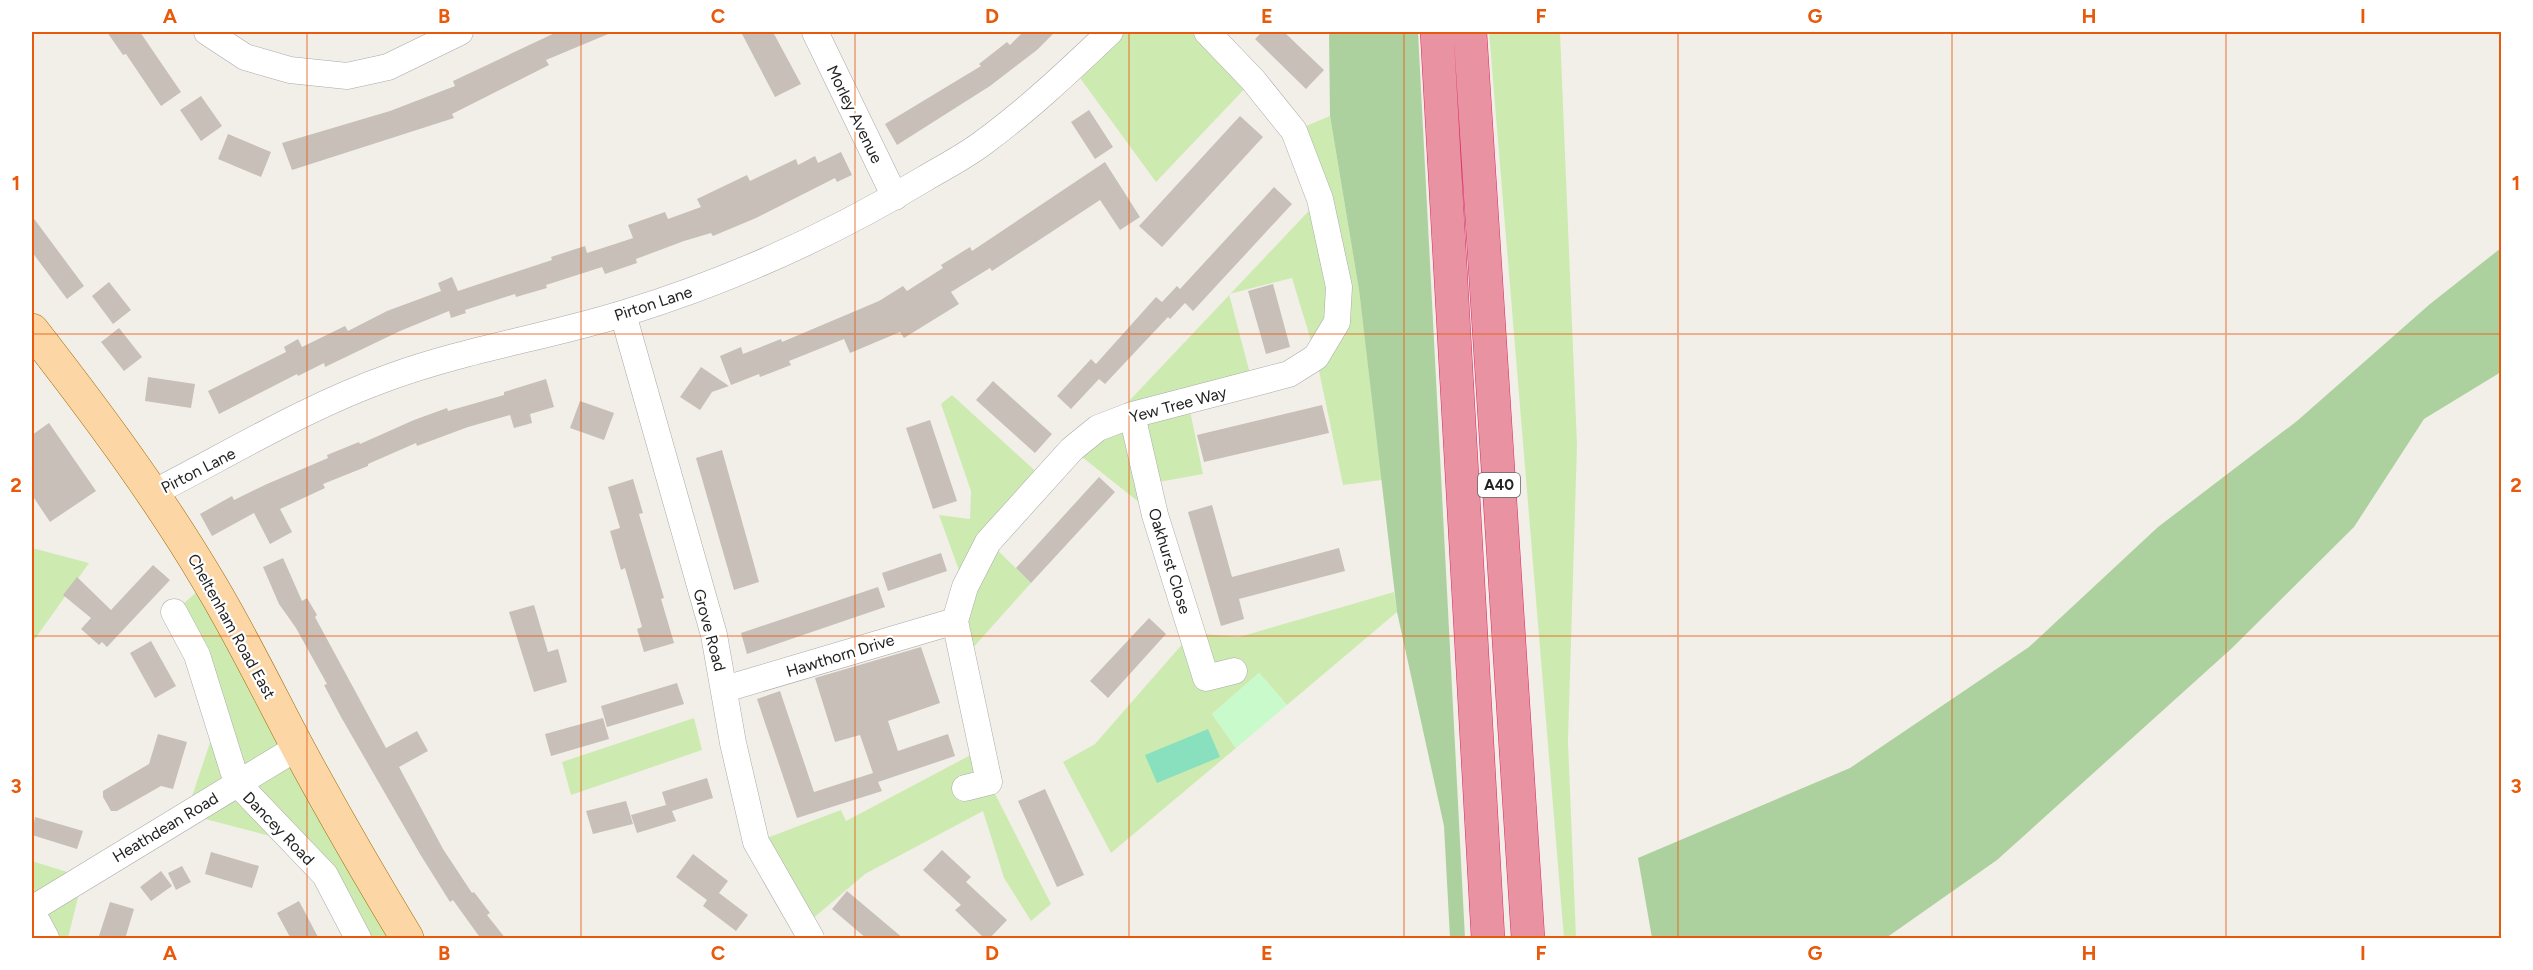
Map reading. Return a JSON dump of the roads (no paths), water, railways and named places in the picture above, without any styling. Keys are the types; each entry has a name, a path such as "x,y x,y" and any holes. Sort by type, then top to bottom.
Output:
{"highway":[{"name":"A40","path":"1437,32 1488,939"},
{"name":"A40","path":"1470,32 1528,939"}],"main road":[{"name":"Cheltenham Road East","path":"32,330 153,493 238,632 298,747 407,939"}],"street":[{"path":"207,32 244,57 290,70 346,76 388,67 460,32"},
{"name":"Morley Avenue","path":"814,32 895,197"},
{"name":"Pirton Lane","path":"153,493 328,402 391,376 469,353 623,314 692,290 796,247 895,197 984,143 1110,32"},
{"name":"Yew Tree Way","path":"965,788 989,782 955,621 965,587 988,542 1072,449 1098,428 1132,414 1289,374 1316,357 1337,322 1339,287 1320,199 1294,131 1253,80 1207,32"},
{"name":"Grove Road","path":"623,314 714,635 733,743 756,842 811,939"},
{"name":"Oakhurst Close","path":"1132,414 1155,514 1206,678 1234,670"},
{"name":"Dancey Road","path":"174,612 197,655 237,783 325,875 358,939"},
{"name":"Hawthorn Drive","path":"725,689 955,621"},
{"name":"Heathdean Road","path":"32,910 298,747"},
{"path":"32,910 46,939"}]}
